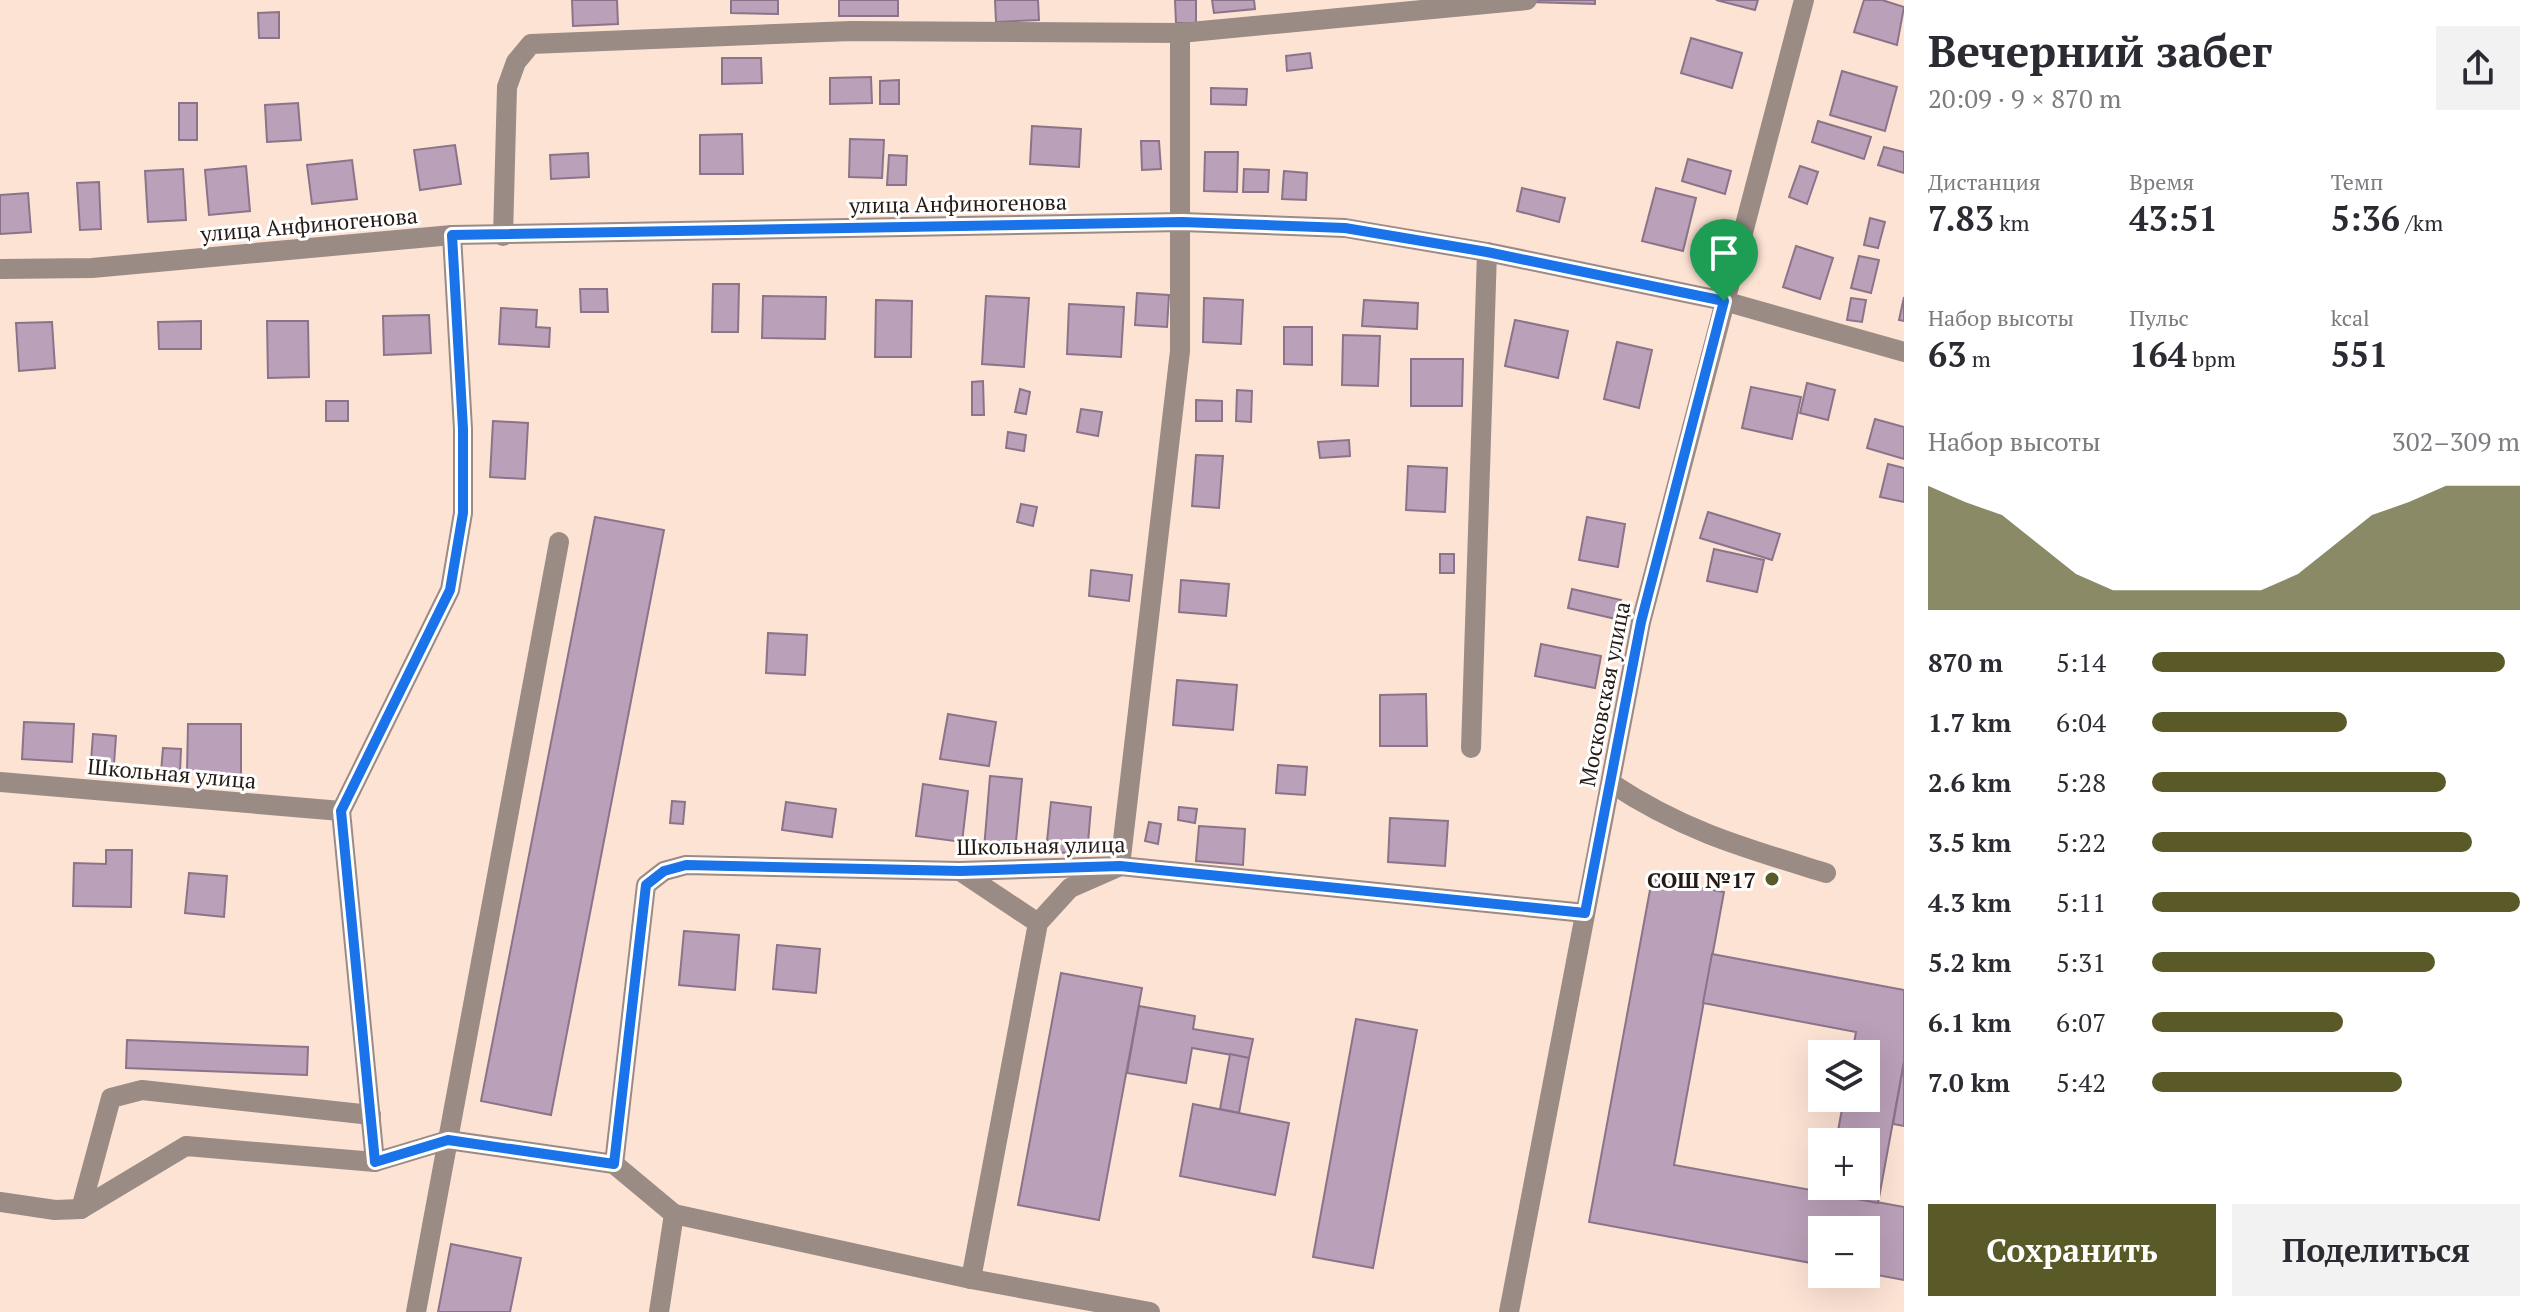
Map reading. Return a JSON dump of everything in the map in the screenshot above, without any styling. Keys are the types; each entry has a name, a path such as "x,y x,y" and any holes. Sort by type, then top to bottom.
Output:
{"street":[{"path":"503,236 507,87 516,62 531,44 851,31 1180,33 1527,0"},
{"name":"Московская улица","path":"1509,1312 1641,622 1804,0"},
{"path":"971,1279 1038,923 1070,888 1120,866 1180,351 1180,33"},
{"name":"улица Анфиногенова","path":"0,269 92,268 452,235 1182,222 1345,228 1487,252 1724,301 1904,352"},
{"path":"375,1162 341,811 450,590 463,513 463,429 452,235"},
{"path":"1471,748 1487,252"},
{"path":"416,1312 559,542"},
{"name":"Школьная улица","path":"0,782 341,811"},
{"path":"1611,783 1654,812 1709,837 1826,873"},
{"name":"Школьная улица","path":"614,1164 646,885 664,871 686,865 960,871 1120,866 1585,913"},
{"path":"960,871 1038,923"},
{"path":"81,1209 111,1098 142,1090 371,1115"},
{"path":"0,1202 55,1210 81,1209 186,1146 375,1162 448,1140 614,1164 674,1214 971,1279 1150,1312"},
{"path":"659,1312 674,1214"},
{"path":"1039,1312 1042,1291"}],"building":[{"path":"572,0 617,0 618,24 573,26"},
{"path":"731,0 778,0 778,14 731,13"},
{"path":"839,0 898,0 898,16 839,16"},
{"path":"995,0 1038,0 1039,20 996,22"},
{"path":"1175,0 1196,0 1196,23 1176,23"},
{"path":"1212,0 1254,0 1255,9 1214,13"},
{"path":"1595,0 1595,4 1530,2"},
{"path":"1716,0 1758,0 1755,10"},
{"path":"1864,0 1882,0 1904,7 1897,45 1854,32"},
{"path":"279,12 279,38 259,38 258,13"},
{"path":"1691,38 1742,53 1732,88 1681,73"},
{"path":"1310,53 1312,68 1287,71 1286,56"},
{"path":"722,58 761,58 762,83 722,84"},
{"path":"1842,71 1897,87 1885,131 1830,115"},
{"path":"871,77 872,103 830,104 830,78"},
{"path":"899,80 899,104 880,104 880,81"},
{"path":"1211,88 1247,89 1246,105 1211,104"},
{"path":"179,103 197,103 197,140 179,140"},
{"path":"298,103 301,140 267,142 265,105"},
{"path":"1818,121 1871,137 1864,159 1812,142"},
{"path":"1032,126 1081,129 1079,167 1030,164"},
{"path":"742,134 743,174 700,174 700,135"},
{"path":"850,139 884,140 882,178 849,177"},
{"path":"1141,141 1159,141 1161,169 1142,170"},
{"path":"455,145 461,184 420,190 414,150"},
{"path":"1884,147 1904,152 1904,173 1878,165"},
{"path":"1205,152 1238,152 1237,192 1204,191"},
{"path":"588,153 589,177 551,179 550,155"},
{"path":"889,155 907,156 906,185 887,185"},
{"path":"1688,159 1731,171 1725,194 1682,181"},
{"path":"352,160 357,199 312,204 307,165"},
{"path":"246,166 250,211 209,215 205,170"},
{"path":"1800,166 1818,172 1807,204 1789,197"},
{"path":"183,169 186,220 148,222 145,171"},
{"path":"1244,169 1269,170 1268,192 1243,192"},
{"path":"1284,171 1307,173 1306,200 1282,199"},
{"path":"99,182 101,229 80,230 77,183"},
{"path":"1522,188 1565,198 1559,222 1517,211"},
{"path":"1656,188 1696,198 1683,251 1642,241"},
{"path":"28,193 31,232 0,234 0,195"},
{"path":"1870,218 1885,222 1878,248 1864,245"},
{"path":"1796,246 1833,258 1820,299 1783,287"},
{"path":"1859,256 1879,260 1871,293 1851,288"},
{"path":"713,284 739,284 738,332 712,332"},
{"path":"580,289 607,289 608,312 581,312"},
{"path":"1137,293 1169,295 1167,327 1135,325"},
{"path":"763,296 826,297 825,339 762,338"},
{"path":"986,296 1029,298 1024,367 982,364"},
{"path":"1904,297 1904,321 1899,320"},
{"path":"1204,298 1243,300 1241,344 1203,342"},
{"path":"1851,298 1866,300 1862,322 1847,320"},
{"path":"876,300 912,301 911,357 875,357"},
{"path":"1364,300 1418,303 1417,329 1362,326"},
{"path":"1069,304 1124,307 1121,357 1067,354"},
{"path":"501,308 537,310 536,327 550,328 549,347 499,344"},
{"path":"429,315 431,353 384,355 383,316"},
{"path":"1515,320 1568,331 1558,378 1505,366"},
{"path":"201,321 201,349 159,349 158,322"},
{"path":"267,321 308,321 309,377 268,378"},
{"path":"52,322 55,368 19,371 16,323"},
{"path":"1284,327 1312,327 1312,365 1284,364"},
{"path":"1343,335 1380,336 1378,386 1342,385"},
{"path":"1617,342 1652,350 1639,408 1604,399"},
{"path":"1411,359 1463,359 1462,406 1411,406"},
{"path":"983,381 984,415 972,415 972,382"},
{"path":"1807,383 1835,390 1828,420 1800,413"},
{"path":"1751,387 1801,397 1792,439 1742,428"},
{"path":"1020,389 1030,392 1026,414 1015,412"},
{"path":"1237,390 1252,391 1251,422 1236,421"},
{"path":"1196,400 1222,401 1222,421 1196,421"},
{"path":"326,401 348,401 348,421 326,421"},
{"path":"1081,409 1102,412 1098,436 1077,432"},
{"path":"1875,419 1904,427 1904,459 1867,448"},
{"path":"493,421 528,423 525,479 490,477"},
{"path":"1008,432 1026,435 1024,451 1006,448"},
{"path":"1349,440 1350,456 1320,458 1318,442"},
{"path":"1196,455 1223,456 1219,508 1192,506"},
{"path":"1888,464 1904,468 1904,502 1880,497"},
{"path":"1408,466 1447,468 1445,512 1406,510"},
{"path":"1021,504 1037,507 1033,526 1017,522"},
{"path":"1708,512 1780,534 1772,560 1700,538"},
{"path":"595,517 664,530 551,1115 481,1101"},
{"path":"1587,517 1625,524 1618,567 1579,560"},
{"path":"1714,549 1764,560 1757,592 1707,581"},
{"path":"1440,554 1454,554 1454,573 1440,573"},
{"path":"1091,570 1132,575 1129,601 1089,596"},
{"path":"1181,580 1229,584 1226,616 1179,612"},
{"path":"1572,589 1621,600 1616,619 1568,608"},
{"path":"768,633 807,635 805,675 766,673"},
{"path":"1541,644 1601,656 1595,688 1535,676"},
{"path":"1177,680 1237,685 1233,730 1173,725"},
{"path":"1426,694 1427,746 1380,746 1380,695"},
{"path":"948,714 996,722 989,766 940,759"},
{"path":"24,722 74,724 72,762 22,759"},
{"path":"188,724 241,724 241,774 187,773"},
{"path":"93,734 116,736 114,764 91,762"},
{"path":"163,748 181,749 180,773 161,772"},
{"path":"1278,765 1307,767 1305,795 1276,793"},
{"path":"990,776 1022,779 1015,852 984,849"},
{"path":"923,784 968,791 962,842 916,836"},
{"path":"672,801 685,802 683,824 670,823"},
{"path":"786,802 836,809 832,837 782,830"},
{"path":"1051,802 1091,807 1087,855 1046,851"},
{"path":"1179,807 1197,809 1195,823 1178,820"},
{"path":"1390,818 1448,821 1445,866 1388,862"},
{"path":"1149,822 1161,824 1158,844 1145,841"},
{"path":"1199,826 1245,829 1243,865 1196,861"},
{"path":"106,850 132,850 131,907 73,906 74,863 106,864"},
{"path":"189,873 227,876 224,917 185,913"},
{"path":"1652,879 1724,892 1674,1165 1808,1189 1808,1200 1866,1200 1904,1207 1904,1280 1880,1276 1880,1216 1808,1216 1808,1262 1589,1222"},
{"path":"684,931 739,935 735,990 679,985"},
{"path":"777,945 820,949 816,993 773,989"},
{"path":"1712,954 1904,990 1904,1062 1880,1192 1880,1128 1839,1128 1841,1112 1880,1112 1880,1040 1855,1040 1856,1032 1703,1003"},
{"path":"1061,973 1142,988 1099,1220 1018,1205"},
{"path":"1139,1006 1195,1016 1193,1029 1253,1039 1249,1058 1192,1048 1186,1083 1127,1073"},
{"path":"1356,1019 1417,1030 1373,1268 1313,1257"},
{"path":"127,1040 308,1047 307,1075 126,1068"},
{"path":"1230,1054 1249,1058 1239,1113 1220,1109"},
{"path":"1904,1062 1904,1126 1893,1124"},
{"path":"1193,1104 1289,1123 1275,1195 1180,1176"},
{"path":"451,1244 521,1258 510,1312 438,1312"}],"place":[{"name":"СОШ №17","path":"1772,879"}],"route":[{"path":"1182,222 1345,228 1487,252 1724,301 1641,622 1585,913 1120,866 960,871 686,865 664,871 646,885 614,1164 448,1140 375,1162 341,811 450,590 463,513 463,429 452,235 1182,222"}]}
